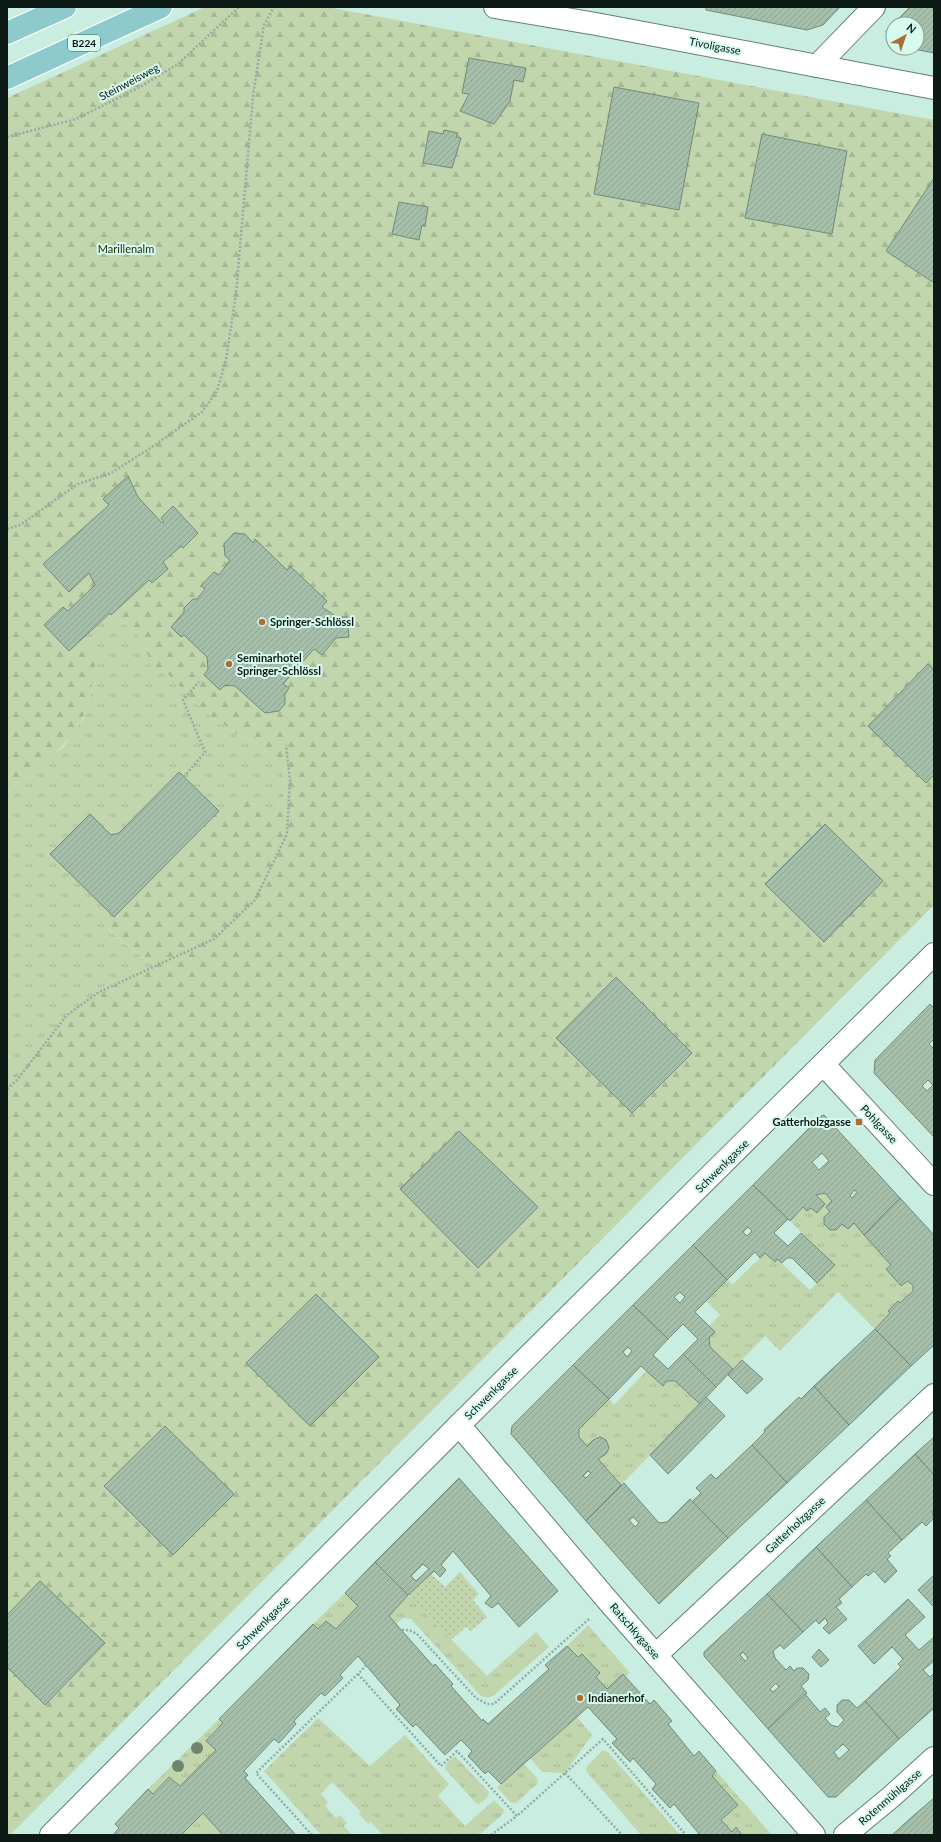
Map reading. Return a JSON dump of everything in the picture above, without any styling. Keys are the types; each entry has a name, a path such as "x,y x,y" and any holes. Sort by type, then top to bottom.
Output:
{"main road":[{"path":"7,33 65,7"},
{"name":"B224","path":"7,78 161,7"}],"street":[{"name":"Tivoligasse","path":"495,7 596,24 934,88"},
{"path":"817,66 874,7"},
{"name":"Schwenkgasse","path":"52,1835 459,1425 824,1065 934,954"},
{"name":"Pohlgasse","path":"824,1065 934,1184"},
{"name":"Gatterholzgasse","path":"656,1655 934,1395"},
{"name":"Ratschkygasse","path":"459,1425 609,1602 814,1835"},
{"name":"Rotenmühlgasse","path":"845,1835 891,1797 934,1758"}],"path":[{"name":"Steinweisweg","path":"7,137 76,119 140,87 178,64 239,7"},
{"path":"7,529 20,525 78,484 111,473 152,447 202,412 217,391 226,360 236,294 253,96 264,25 274,7"},
{"path":"184,777 205,752 183,700 199,682"},
{"path":"7,1089 17,1080 66,1016 99,992 214,939 255,900 287,834 290,780 286,745"},
{"path":"402,1630 409,1630 417,1634 476,1698 487,1704 494,1704 609,1602"},
{"path":"312,1835 256,1773 366,1665"},
{"path":"358,1674 441,1766 457,1751 518,1816"},
{"path":"491,1835 518,1816 603,1739 686,1835"},
{"path":"565,1773 622,1835"}],"green space":[{"name":"Marillenalm","path":"205,7 327,7 934,120 934,905 10,1835 7,1835 7,1052 17,1079 66,1016 99,992 155,966 129,947 108,928 118,917 116,915 114,917 50,854 90,814 111,835 119,833 179,772 219,811 247,801 276,815 284,781 278,765 270,754 256,743 237,734 211,716 168,674 152,667 143,640 119,619 106,616 78,642 96,656 90,696 85,712 76,730 59,749 10,789 7,794 7,98"},
{"path":"106,616 119,619 144,640 152,667 168,673 191,698 211,716 237,734 256,743 270,754 278,765 284,781 276,815 247,801 219,811 179,772 119,833 111,835 89,814 51,854 114,917 116,915 118,918 108,929 155,966 99,992 66,1016 17,1080 7,1052 7,794 10,789 64,746 83,719 93,684 78,642"},
{"path":"825,1193 832,1201 830,1212 824,1217 824,1224 830,1230 836,1230 842,1224 848,1229 854,1223 891,1265 886,1269 901,1286 908,1281 913,1286 913,1291 900,1303 888,1311 890,1313 875,1329 838,1292 780,1351 765,1336 733,1369 710,1347 709,1338 715,1332 709,1326 720,1315 706,1301 727,1280 733,1284 765,1253 775,1262 777,1259 810,1290 834,1265 790,1221 803,1207 807,1211 811,1208 817,1213 825,1204 816,1195"},
{"path":"647,1370 663,1385 667,1381 675,1381 700,1404 621,1485 598,1459 606,1454 609,1448 606,1440 600,1437 593,1439 587,1446 579,1437 579,1429 609,1399 614,1405"},
{"path":"460,1572 479,1594 473,1600 487,1617 471,1631 466,1627 451,1640 408,1595 431,1574 445,1587"},
{"path":"345,1593 358,1606 336,1629 326,1621 318,1629 313,1624"},
{"path":"408,1595 487,1676 536,1632 549,1647 493,1696 487,1698 481,1696 411,1619 403,1618 396,1624 389,1616"},
{"path":"588,1625 630,1673 607,1689 596,1677 600,1673 582,1654 578,1657 567,1646"},
{"path":"577,1717 592,1735 565,1773 542,1772 530,1758"},
{"path":"318,1718 370,1766 405,1735 449,1784 438,1796 465,1826 494,1800 504,1810 502,1815 479,1835 380,1835 381,1833 371,1822 368,1824 359,1814 361,1812 332,1782 321,1794 328,1802 325,1806 336,1818 340,1815 347,1823 344,1826 352,1835 321,1835 264,1771"},
{"path":"219,1719 223,1723 206,1741 216,1750 180,1786 169,1777 153,1794 148,1789"},
{"path":"603,1750 608,1752 680,1835 641,1835 586,1771 587,1766"},
{"path":"455,1756 489,1792 486,1798 480,1803 478,1804 475,1802 445,1769 446,1764"},
{"path":"524,1764 537,1778 538,1783 516,1803 510,1802 497,1787"},
{"path":"716,1771 772,1835 742,1835 736,1827 732,1832 721,1820 738,1805 712,1776"},
{"path":"203,1813 223,1835 181,1835"}],"building":[{"path":"706,7 840,7 823,25 807,30 706,10"},
{"path":"910,7 934,7 934,53 925,51 925,16 901,16"},
{"path":"469,58 526,68 523,82 514,80 510,101 494,124 460,111 469,94 462,93"},
{"path":"614,87 699,103 679,210 594,194"},
{"path":"444,130 458,133 456,137 461,138 452,168 423,163 429,131 443,134"},
{"path":"762,134 847,151 832,234 745,218"},
{"path":"934,178 934,283 886,251"},
{"path":"399,202 428,207 425,226 422,225 419,240 392,234"},
{"path":"128,476 138,497 162,523 164,522 161,518 173,506 198,533 183,548 181,546 163,562 168,569 152,583 149,580 111,615 110,613 69,651 44,625 63,607 68,611 95,585 89,573 69,592 43,564 109,505 103,499"},
{"name":"Springer-Schlössl","path":"234,533 245,534 253,543 255,539 287,570 290,566 327,601 322,607 337,617 347,617 349,637 336,638 322,655 314,649 283,684 289,688 285,694 285,704 279,711 265,713 235,686 225,685 220,690 204,675 208,669 207,657 184,635 181,637 171,627 184,612 184,608 193,599 197,599 205,589 201,586 214,572 219,575 230,560 225,556 224,544"},
{"path":"928,664 934,670 934,775 926,783 868,726"},
{"path":"179,772 219,811 114,917 50,854 90,814 111,835 119,833"},
{"path":"825,824 883,881 824,942 765,884"},
{"path":"616,977 692,1053 632,1113 556,1038"},
{"path":"930,1004 934,1008 934,1039 929,1044 934,1049 934,1137 874,1073 875,1060","holes":["928,1080 933,1085 927,1091 922,1086"]},
{"path":"824,1115 900,1198 864,1235 854,1223 848,1229 842,1224 836,1230 830,1230 824,1224 824,1217 830,1212 826,1207 832,1201 825,1193 816,1195 825,1204 817,1213 811,1208 807,1211 803,1207 790,1221 753,1185 821,1116","holes":["822,1153 829,1161 819,1170 812,1162","854,1190 857,1192 852,1198 850,1196"]},
{"path":"459,1131 538,1207 478,1268 400,1189"},
{"path":"753,1185 788,1219 774,1233 788,1246 801,1233 835,1265 817,1283 792,1258 787,1258 782,1263 777,1259 775,1262 765,1253 760,1258 755,1252 727,1280 693,1245","holes":["748,1227 752,1231 747,1236 743,1232"]},
{"path":"900,1198 934,1235 934,1345 911,1366 875,1329 890,1313 888,1311 898,1301 900,1303 913,1291 913,1286 908,1281 901,1286 886,1269 891,1265 864,1235"},
{"path":"693,1245 727,1280 695,1312 715,1332 709,1338 710,1347 733,1369 716,1387 683,1354 698,1339 683,1324 668,1339 633,1305","holes":["680,1292 685,1297 680,1303 674,1297"]},
{"path":"316,1294 379,1357 310,1426 246,1363"},
{"path":"633,1305 668,1339 653,1355 668,1369 683,1354 716,1387 700,1404 675,1381 667,1381 663,1386 641,1366 609,1399 573,1365","holes":["628,1347 632,1351 627,1357 623,1352"]},
{"path":"875,1329 911,1366 849,1425 814,1386"},
{"path":"742,1360 763,1379 747,1394 728,1375"},
{"path":"573,1365 609,1399 579,1429 579,1437 587,1446 593,1440 600,1437 606,1440 609,1448 606,1454 598,1459 621,1485 586,1521 511,1434 512,1426","holes":["588,1471 591,1473 586,1478 583,1476"]},
{"path":"814,1386 849,1425 787,1483 752,1445 765,1432 764,1430 799,1397 801,1399"},
{"path":"706,1397 725,1416 668,1474 650,1455"},
{"path":"165,1426 234,1494 173,1555 104,1486"},
{"path":"934,1437 934,1475 915,1454"},
{"path":"752,1445 787,1483 728,1538 692,1502 701,1493 696,1488 711,1474 716,1479"},
{"path":"915,1454 934,1475 934,1511 932,1512 934,1518 926,1526 922,1522 902,1540 866,1500"},
{"path":"459,1478 558,1591 519,1627 498,1603 492,1608 485,1603 491,1596 453,1551 441,1565 446,1570 440,1577 434,1571 408,1595 375,1562","holes":["423,1564 429,1569 416,1581 411,1576"]},
{"path":"624,1483 659,1523 667,1522 690,1499 728,1538 659,1604 586,1521","holes":["633,1517 639,1523 635,1527 629,1520"]},
{"path":"866,1500 902,1540 888,1553 891,1556 887,1559 897,1571 885,1583 874,1571 868,1576 866,1574 852,1587 816,1547"},
{"path":"816,1547 852,1587 839,1599 842,1603 836,1607 847,1619 829,1634 823,1628 828,1623 825,1618 819,1624 816,1620 803,1632 767,1594"},
{"name":"Indianerhof","path":"375,1562 408,1595 389,1616 433,1666 435,1664 453,1684 451,1686 482,1721 483,1719 488,1724 549,1669 545,1665 567,1646 578,1657 582,1654 600,1673 596,1677 607,1689 623,1674 650,1704 654,1700 672,1721 668,1724 694,1756 699,1751 716,1771 712,1776 738,1805 721,1820 732,1832 736,1827 742,1835 700,1835 674,1804 670,1808 652,1789 656,1784 633,1758 630,1762 612,1743 617,1739 588,1707 501,1784 488,1771 485,1774 468,1756 472,1751 461,1740 445,1755 416,1724 413,1727 396,1709 400,1705 358,1656 340,1675 343,1678 325,1696 321,1693 294,1721 296,1724 279,1743 274,1739 244,1771 248,1775 245,1778 296,1835 223,1835 203,1813 181,1835 113,1835 119,1828 115,1824 148,1789 153,1794 169,1777 180,1786 216,1750 206,1741 223,1723 219,1719 313,1624 318,1629 326,1621 336,1629 358,1606 345,1593"},
{"path":"934,1575 934,1607 918,1590"},
{"path":"40,1581 105,1643 45,1705 7,1667 7,1615"},
{"path":"767,1594 803,1632 784,1649 780,1645 773,1651 775,1658 786,1670 790,1666 794,1671 797,1668 803,1668 809,1674 808,1680 801,1686 807,1693 768,1729 704,1656 704,1652","holes":["743,1652 748,1658 745,1661 740,1655","776,1683 779,1687 773,1692 770,1689"]},
{"path":"908,1599 925,1617 905,1635 919,1650 934,1637 934,1661 923,1670 930,1677 934,1673 934,1708 899,1739 865,1701 901,1667 898,1664 903,1659 892,1647 874,1664 858,1646"},
{"path":"819,1649 829,1660 821,1667 812,1657"},
{"path":"805,1694 820,1712 825,1708 830,1714 825,1718 831,1725 838,1727 844,1720 837,1712 837,1705 842,1700 849,1700 857,1708 865,1701 899,1739 836,1797 828,1797 768,1729","holes":["843,1744 849,1750 839,1759 834,1752"]},
{"path":"934,1798 934,1835 892,1835 913,1816"}],"place":[{"name":"Springer-Schlössl","path":"262,622"},
{"name":"Seminarhotel Springer-Schlössl","path":"229,664"},
{"name":"Gatterholzgasse","path":"859,1122"},
{"name":"Indianerhof","path":"580,1698"}]}
